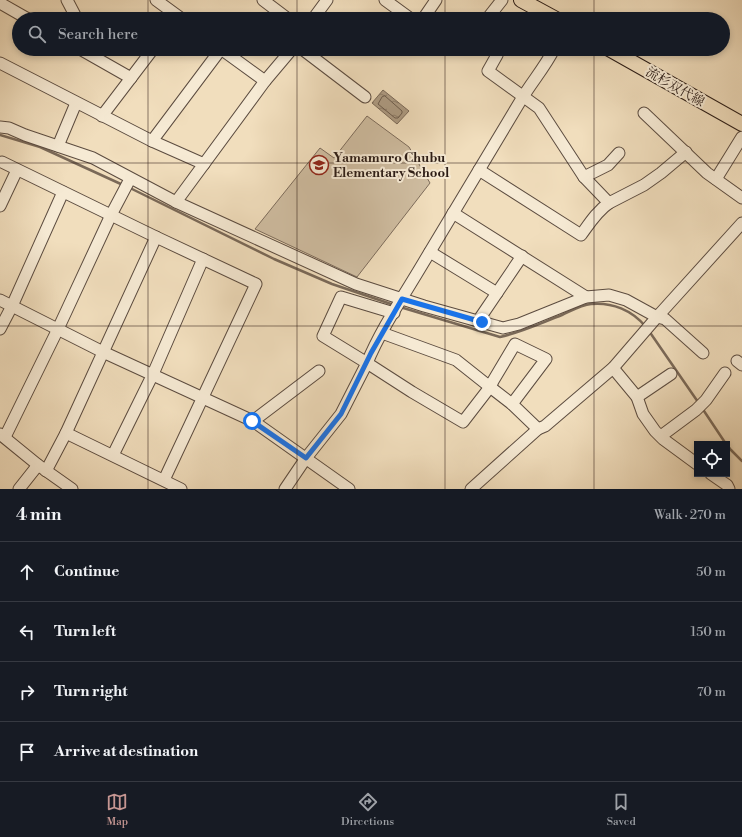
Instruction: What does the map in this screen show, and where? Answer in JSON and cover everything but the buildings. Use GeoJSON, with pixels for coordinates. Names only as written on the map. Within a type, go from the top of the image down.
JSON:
{"type":"FeatureCollection","features":[{"type":"Feature","properties":{"kind":"main road"},"geometry":{"type":"LineString","coordinates":[[521,0],[543,12]]}},
{"type":"Feature","properties":{"kind":"main road","name":"流杉双代線"},"geometry":{"type":"LineString","coordinates":[[621,56],[742,124]]}},
{"type":"Feature","properties":{"kind":"street"},"geometry":{"type":"LineString","coordinates":[[67,0],[73,12]]}},
{"type":"Feature","properties":{"kind":"street"},"geometry":{"type":"LineString","coordinates":[[156,0],[171,12]]}},
{"type":"Feature","properties":{"kind":"street"},"geometry":{"type":"LineString","coordinates":[[263,0],[279,12]]}},
{"type":"Feature","properties":{"kind":"street"},"geometry":{"type":"LineString","coordinates":[[318,12],[327,0]]}},
{"type":"Feature","properties":{"kind":"street"},"geometry":{"type":"LineString","coordinates":[[385,0],[402,12]]}},
{"type":"Feature","properties":{"kind":"street"},"geometry":{"type":"LineString","coordinates":[[428,12],[436,0]]}},
{"type":"Feature","properties":{"kind":"street"},"geometry":{"type":"LineString","coordinates":[[493,12],[502,0]]}},
{"type":"Feature","properties":{"kind":"street"},"geometry":{"type":"LineString","coordinates":[[0,3],[16,12]]}},
{"type":"Feature","properties":{"kind":"street"},"geometry":{"type":"LineString","coordinates":[[98,56],[131,78]]}},
{"type":"Feature","properties":{"kind":"street"},"geometry":{"type":"LineString","coordinates":[[102,116],[148,56]]}},
{"type":"Feature","properties":{"kind":"street"},"geometry":{"type":"LineString","coordinates":[[152,141],[216,56]]}},
{"type":"Feature","properties":{"kind":"street"},"geometry":{"type":"LineString","coordinates":[[231,56],[265,81]]}},
{"type":"Feature","properties":{"kind":"street"},"geometry":{"type":"LineString","coordinates":[[176,202],[265,81],[286,56]]}},
{"type":"Feature","properties":{"kind":"street"},"geometry":{"type":"LineString","coordinates":[[311,56],[366,97]]}},
{"type":"Feature","properties":{"kind":"street"},"geometry":{"type":"LineString","coordinates":[[496,56],[488,71],[539,108],[584,177],[609,203]]}},
{"type":"Feature","properties":{"kind":"street"},"geometry":{"type":"LineString","coordinates":[[285,489],[306,458],[341,414],[382,333],[523,96],[550,56]]}},
{"type":"Feature","properties":{"kind":"street"},"geometry":{"type":"LineString","coordinates":[[0,63],[152,141],[204,164]]}},
{"type":"Feature","properties":{"kind":"street"},"geometry":{"type":"LineString","coordinates":[[58,146],[76,103]]}},
{"type":"Feature","properties":{"kind":"street"},"geometry":{"type":"LineString","coordinates":[[644,113],[707,173],[742,198]]}},
{"type":"Feature","properties":{"kind":"street"},"geometry":{"type":"LineString","coordinates":[[0,126],[93,158],[127,184],[176,202],[356,284],[398,306]]}},
{"type":"Feature","properties":{"kind":"street"},"geometry":{"type":"LineString","coordinates":[[716,179],[742,137]]}},
{"type":"Feature","properties":{"kind":"street"},"geometry":{"type":"LineString","coordinates":[[478,170],[581,235],[604,206],[644,185],[686,152]]}},
{"type":"Feature","properties":{"kind":"street"},"geometry":{"type":"LineString","coordinates":[[584,177],[608,165],[619,153]]}},
{"type":"Feature","properties":{"kind":"street"},"geometry":{"type":"LineString","coordinates":[[2,162],[256,284],[164,480]]}},
{"type":"Feature","properties":{"kind":"street"},"geometry":{"type":"LineString","coordinates":[[0,206],[17,170]]}},
{"type":"Feature","properties":{"kind":"street"},"geometry":{"type":"LineString","coordinates":[[72,489],[42,468],[3,435],[58,329],[127,184]]}},
{"type":"Feature","properties":{"kind":"street"},"geometry":{"type":"LineString","coordinates":[[0,329],[12,306],[63,192]]}},
{"type":"Feature","properties":{"kind":"street"},"geometry":{"type":"LineString","coordinates":[[453,213],[586,297]]}},
{"type":"Feature","properties":{"kind":"street"},"geometry":{"type":"LineString","coordinates":[[471,489],[538,430],[545,426],[613,368],[650,324],[742,223]]}},
{"type":"Feature","properties":{"kind":"street"},"geometry":{"type":"LineString","coordinates":[[19,489],[42,468],[66,433],[156,237]]}},
{"type":"Feature","properties":{"kind":"street"},"geometry":{"type":"LineString","coordinates":[[430,252],[497,293]]}},
{"type":"Feature","properties":{"kind":"street"},"geometry":{"type":"LineString","coordinates":[[478,321],[522,256]]}},
{"type":"Feature","properties":{"kind":"street"},"geometry":{"type":"LineString","coordinates":[[113,455],[152,374],[203,259]]}},
{"type":"Feature","properties":{"kind":"street"},"geometry":{"type":"LineString","coordinates":[[512,404],[546,359],[515,344],[490,387],[463,422],[323,336],[341,297],[478,321],[503,328],[518,324],[586,297],[609,295],[626,300],[650,324]]}},
{"type":"Feature","properties":{"kind":"street"},"geometry":{"type":"LineString","coordinates":[[0,300],[103,352],[252,421],[349,489]]}},
{"type":"Feature","properties":{"kind":"street"},"geometry":{"type":"LineString","coordinates":[[650,324],[666,319],[703,353]]}},
{"type":"Feature","properties":{"kind":"street"},"geometry":{"type":"LineString","coordinates":[[382,333],[456,360],[512,404],[538,430]]}},
{"type":"Feature","properties":{"kind":"street"},"geometry":{"type":"LineString","coordinates":[[613,368],[637,397],[644,414],[655,430],[694,462]]}},
{"type":"Feature","properties":{"kind":"street"},"geometry":{"type":"LineString","coordinates":[[252,421],[319,371]]}},
{"type":"Feature","properties":{"kind":"street"},"geometry":{"type":"LineString","coordinates":[[661,436],[696,410],[704,402],[725,372]]}},
{"type":"Feature","properties":{"kind":"street"},"geometry":{"type":"LineString","coordinates":[[637,397],[671,374]]}},
{"type":"Feature","properties":{"kind":"street"},"geometry":{"type":"LineString","coordinates":[[66,433],[181,489]]}},
{"type":"Feature","properties":{"kind":"street"},"geometry":{"type":"LineString","coordinates":[[715,477],[727,485],[729,489]]}},
{"type":"Feature","properties":{"kind":"shaded area"},"geometry":{"type":"Polygon","coordinates":[[[367,116],[409,147],[430,183],[357,277],[255,229],[320,148],[334,158],[367,116]]]}},
{"type":"Feature","properties":{"kind":"water"},"geometry":{"type":"Polygon","coordinates":[[[383,90],[409,111],[397,124],[372,103],[383,90]]]}},
{"type":"Feature","properties":{"kind":"waterway"},"geometry":{"type":"LineString","coordinates":[[0,135],[40,147],[123,185]]}},
{"type":"Feature","properties":{"kind":"waterway"},"geometry":{"type":"LineString","coordinates":[[130,188],[274,259],[332,284],[394,305]]}},
{"type":"Feature","properties":{"kind":"waterway"},"geometry":{"type":"LineString","coordinates":[[400,307],[500,337],[524,330],[591,304],[606,304],[621,308],[634,316],[646,327]]}},
{"type":"Feature","properties":{"kind":"waterway"},"geometry":{"type":"LineString","coordinates":[[649,331],[698,402]]}},
{"type":"Feature","properties":{"kind":"waterway"},"geometry":{"type":"LineString","coordinates":[[702,408],[724,441]]}},
{"type":"Feature","properties":{"kind":"waterway"},"geometry":{"type":"LineString","coordinates":[[730,449],[742,461]]}},
{"type":"Feature","properties":{"kind":"place","name":"Yamamuro Chubu Elementary School"},"geometry":{"type":"Point","coordinates":[319,165]}},
{"type":"Feature","properties":{"kind":"route"},"geometry":{"type":"LineString","coordinates":[[252,421],[306,458],[341,414],[371,353],[402,299],[482,322]]}}]}
